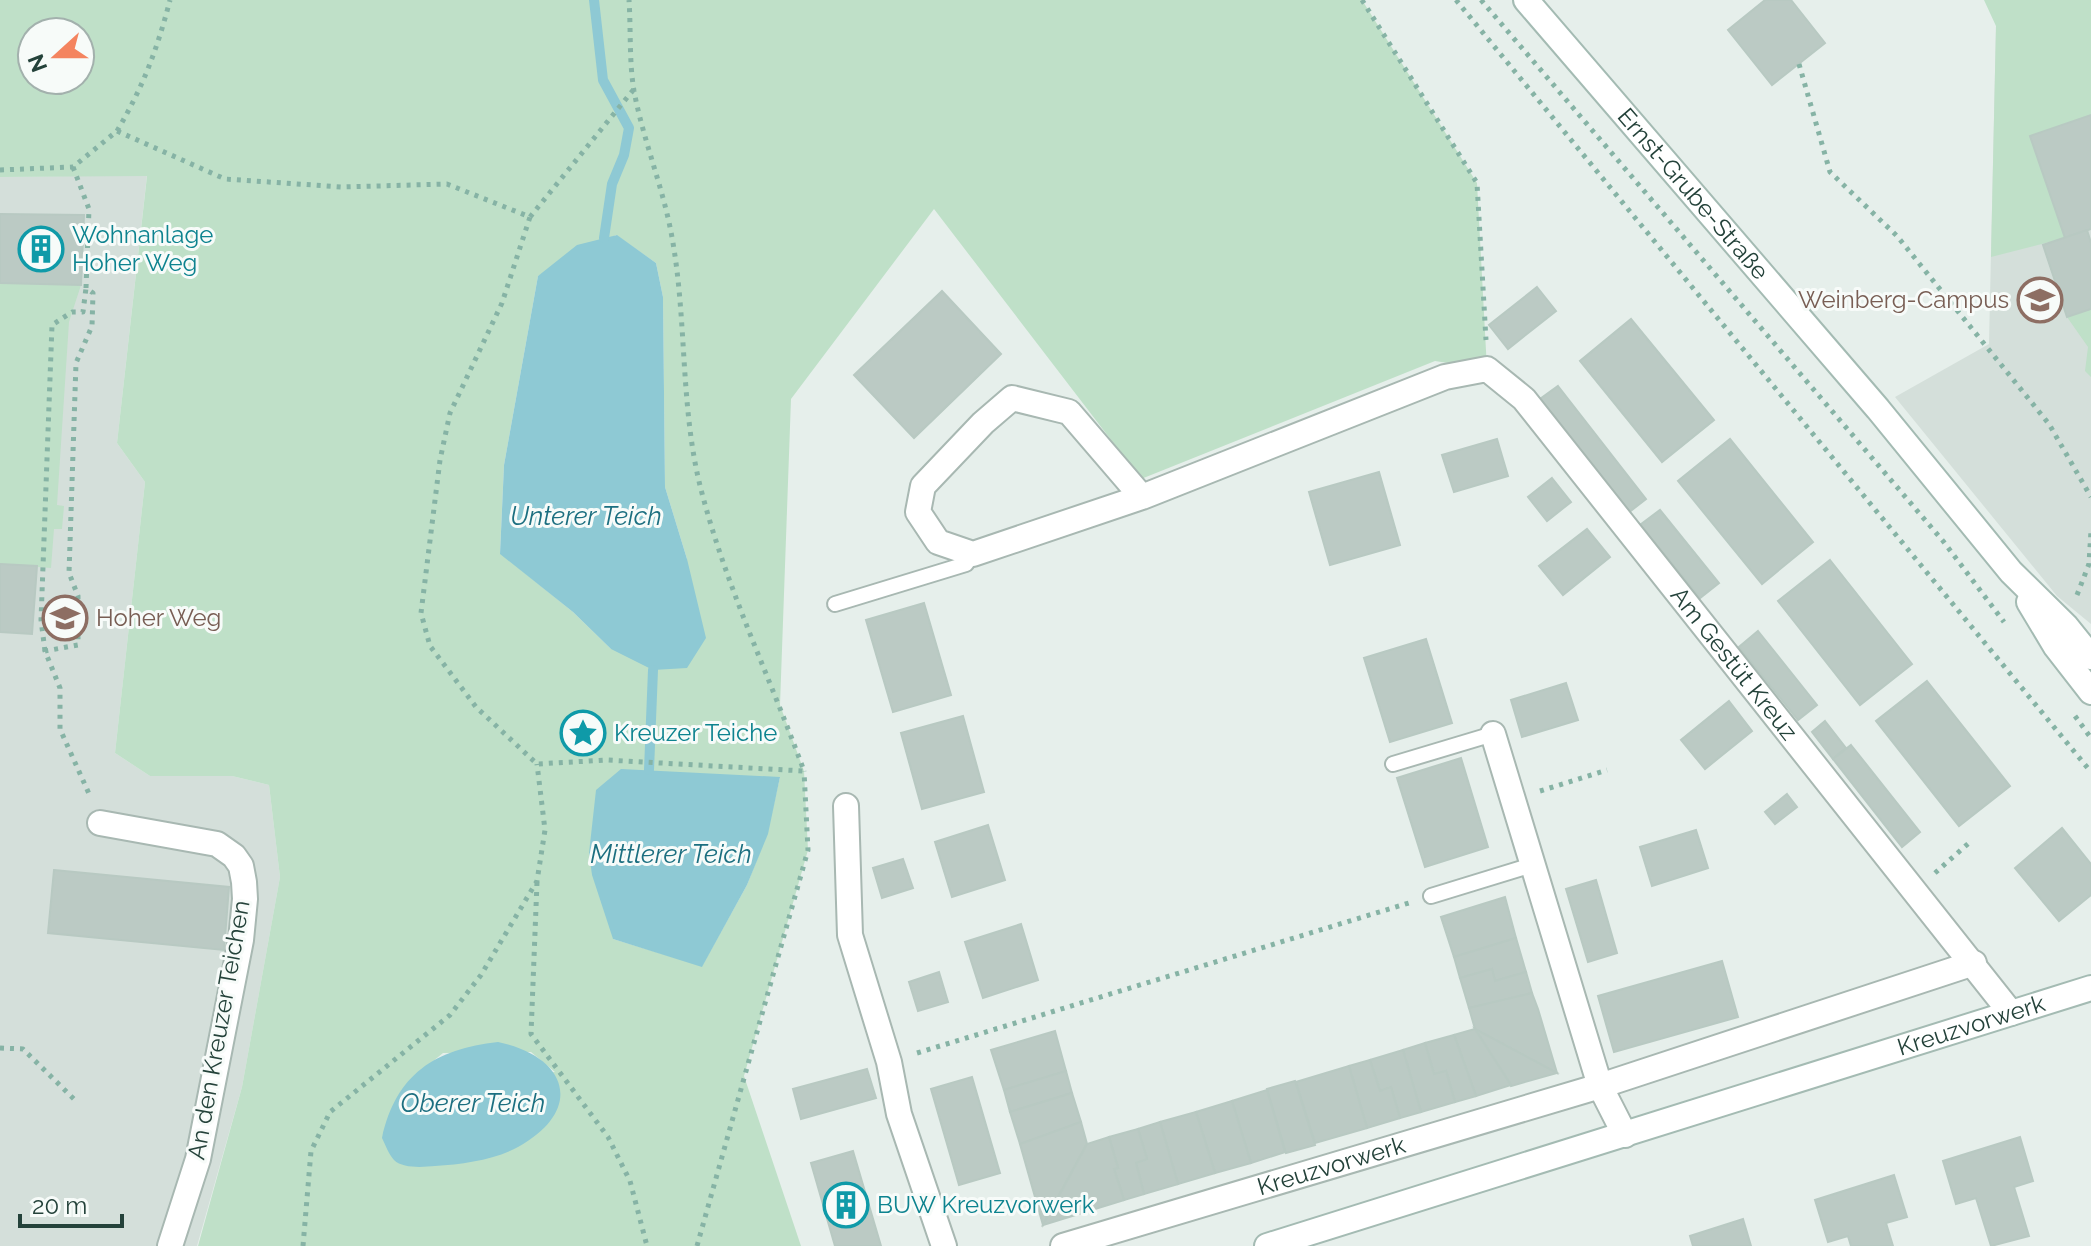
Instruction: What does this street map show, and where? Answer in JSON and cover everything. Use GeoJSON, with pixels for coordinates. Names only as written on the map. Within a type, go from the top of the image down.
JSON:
{"type":"FeatureCollection","features":[{"type":"Feature","properties":{"kind":"street","name":"Ernst-Grube-Straße"},"geometry":{"type":"LineString","coordinates":[[1526,0],[1878,409],[2011,572],[2066,626],[2091,657]]}},
{"type":"Feature","properties":{"kind":"street"},"geometry":{"type":"LineString","coordinates":[[1142,497],[1069,412],[1012,398],[983,423],[923,486],[918,512],[938,542],[973,554],[1142,497],[1445,377],[1487,369]]}},
{"type":"Feature","properties":{"kind":"street","name":"Am Gestüt Kreuz"},"geometry":{"type":"LineString","coordinates":[[1487,369],[1524,399],[2011,1013]]}},
{"type":"Feature","properties":{"kind":"street","name":"Ernst-Grube-Straße"},"geometry":{"type":"LineString","coordinates":[[2011,572],[2056,647],[2091,692]]}},
{"type":"Feature","properties":{"kind":"street"},"geometry":{"type":"LineString","coordinates":[[1493,734],[1600,1086],[1625,1135]]}},
{"type":"Feature","properties":{"kind":"street"},"geometry":{"type":"LineString","coordinates":[[846,806],[850,935],[889,1062],[899,1114],[944,1246]]}},
{"type":"Feature","properties":{"kind":"street","name":"An den Kreuzer Teichen"},"geometry":{"type":"LineString","coordinates":[[100,823],[217,844],[234,856],[241,866],[244,882],[241,940],[198,1159],[170,1246]]}},
{"type":"Feature","properties":{"kind":"street"},"geometry":{"type":"LineString","coordinates":[[1600,1086],[1974,963]]}},
{"type":"Feature","properties":{"kind":"street","name":"Kreuzvorwerk"},"geometry":{"type":"LineString","coordinates":[[1267,1246],[2091,988]]}},
{"type":"Feature","properties":{"kind":"street","name":"Kreuzvorwerk"},"geometry":{"type":"LineString","coordinates":[[1063,1246],[1600,1086]]}},
{"type":"Feature","properties":{"kind":"lane"},"geometry":{"type":"LineString","coordinates":[[835,604],[966,564],[973,554]]}},
{"type":"Feature","properties":{"kind":"lane"},"geometry":{"type":"LineString","coordinates":[[1393,764],[1493,734]]}},
{"type":"Feature","properties":{"kind":"lane"},"geometry":{"type":"LineString","coordinates":[[1431,896],[1532,865]]}},
{"type":"Feature","properties":{"kind":"path"},"geometry":{"type":"LineString","coordinates":[[0,170],[73,167],[117,131],[142,89],[170,0]]}},
{"type":"Feature","properties":{"kind":"path"},"geometry":{"type":"LineString","coordinates":[[629,0],[634,89],[671,232],[684,328],[689,428],[703,497],[758,655],[804,771],[808,850],[697,1246]]}},
{"type":"Feature","properties":{"kind":"path"},"geometry":{"type":"LineString","coordinates":[[1362,0],[1477,183],[1487,369]]}},
{"type":"Feature","properties":{"kind":"path"},"geometry":{"type":"LineString","coordinates":[[1456,0],[2091,772]]}},
{"type":"Feature","properties":{"kind":"path"},"geometry":{"type":"LineString","coordinates":[[1481,0],[1943,541]]}},
{"type":"Feature","properties":{"kind":"path"},"geometry":{"type":"LineString","coordinates":[[1799,64],[1830,172],[1897,236],[2049,424],[2091,497]]}},
{"type":"Feature","properties":{"kind":"path"},"geometry":{"type":"LineString","coordinates":[[634,89],[530,217],[502,303],[450,413],[440,460],[421,613],[430,646],[476,707],[537,764],[545,830],[537,881],[531,1034],[608,1137],[630,1181],[647,1246]]}},
{"type":"Feature","properties":{"kind":"path"},"geometry":{"type":"LineString","coordinates":[[117,131],[225,179],[342,187],[447,184],[530,217]]}},
{"type":"Feature","properties":{"kind":"path"},"geometry":{"type":"LineString","coordinates":[[73,167],[89,209],[86,288],[83,312],[72,312],[52,325],[41,620],[45,651],[60,688],[60,729],[81,770],[100,823]]}},
{"type":"Feature","properties":{"kind":"path"},"geometry":{"type":"LineString","coordinates":[[45,651],[78,645],[78,596],[69,573],[76,363],[92,326],[93,293],[86,288]]}},
{"type":"Feature","properties":{"kind":"path"},"geometry":{"type":"LineString","coordinates":[[2066,626],[2089,564],[2091,530]]}},
{"type":"Feature","properties":{"kind":"path"},"geometry":{"type":"LineString","coordinates":[[537,764],[607,760],[804,771]]}},
{"type":"Feature","properties":{"kind":"path"},"geometry":{"type":"LineString","coordinates":[[1544,790],[1607,770]]}},
{"type":"Feature","properties":{"kind":"path"},"geometry":{"type":"LineString","coordinates":[[1915,890],[1970,842]]}},
{"type":"Feature","properties":{"kind":"path"},"geometry":{"type":"LineString","coordinates":[[303,1246],[311,1151],[330,1112],[450,1015],[481,975],[537,881]]}},
{"type":"Feature","properties":{"kind":"path"},"geometry":{"type":"LineString","coordinates":[[889,1062],[1431,896]]}},
{"type":"Feature","properties":{"kind":"path"},"geometry":{"type":"LineString","coordinates":[[0,1048],[23,1049],[77,1102]]}},
{"type":"Feature","properties":{"kind":"shaded area","name":"Weinberg-Campus"},"geometry":{"type":"Polygon","coordinates":[[[2091,0],[2091,624],[2057,596],[1895,397],[1989,344],[1996,26],[2091,0]]]}},
{"type":"Feature","properties":{"kind":"shaded area","name":"Hoher Weg"},"geometry":{"type":"Polygon","coordinates":[[[147,175],[117,443],[145,482],[115,753],[150,776],[232,776],[269,785],[280,877],[242,1087],[197,1246],[0,1246],[0,177],[147,175]]]}},
{"type":"Feature","properties":{"kind":"green space"},"geometry":{"type":"Polygon","coordinates":[[[0,0],[1362,0],[1477,183],[1487,369],[1435,361],[1141,479],[934,209],[791,399],[780,705],[804,771],[808,850],[744,1076],[801,1246],[198,1246],[242,1087],[280,877],[269,785],[232,776],[150,776],[115,753],[145,482],[117,443],[147,176],[0,177],[0,0]],[[616,235],[538,276],[504,465],[500,553],[573,612],[611,649],[687,559],[665,487],[663,297],[656,263],[616,235]],[[780,777],[613,939],[702,966],[747,885],[767,834],[780,777]],[[531,1052],[443,1053],[409,1081],[555,1072],[531,1052]]]}},
{"type":"Feature","properties":{"kind":"green space"},"geometry":{"type":"Polygon","coordinates":[[[1984,0],[2091,0],[2091,115],[2030,136],[2065,238],[1991,257],[1996,26],[1984,0]]]}},
{"type":"Feature","properties":{"kind":"green space"},"geometry":{"type":"Polygon","coordinates":[[[0,283],[81,285],[69,322],[57,505],[64,506],[62,529],[54,529],[51,568],[0,564],[0,283]]]}},
{"type":"Feature","properties":{"kind":"green space"},"geometry":{"type":"Polygon","coordinates":[[[2091,309],[2091,377],[2085,371],[2088,347],[2067,317],[2091,309]]]}},
{"type":"Feature","properties":{"kind":"water","name":"Unterer Teich"},"geometry":{"type":"Polygon","coordinates":[[[617,235],[656,263],[663,297],[665,487],[706,638],[687,668],[653,670],[611,649],[573,612],[500,554],[504,465],[538,276],[577,245],[617,235]]]}},
{"type":"Feature","properties":{"kind":"water","name":"Mittlerer Teich"},"geometry":{"type":"Polygon","coordinates":[[[621,769],[780,777],[768,834],[747,885],[702,967],[613,939],[592,875],[589,853],[596,790],[621,769]]]}},
{"type":"Feature","properties":{"kind":"water","name":"Oberer Teich"},"geometry":{"type":"Polygon","coordinates":[[[498,1042],[540,1059],[553,1071],[559,1086],[560,1101],[553,1117],[518,1147],[489,1158],[420,1167],[403,1165],[394,1160],[382,1138],[388,1116],[408,1081],[437,1059],[455,1051],[498,1042]]]}},
{"type":"Feature","properties":{"kind":"building"},"geometry":{"type":"Polygon","coordinates":[[[1765,0],[1791,0],[1825,43],[1772,85],[1728,30],[1765,0]]]}},
{"type":"Feature","properties":{"kind":"building"},"geometry":{"type":"Polygon","coordinates":[[[2091,115],[2091,229],[2065,238],[2030,136],[2091,115]]]}},
{"type":"Feature","properties":{"kind":"building","name":"Wohnanlage Hoher Weg"},"geometry":{"type":"Polygon","coordinates":[[[0,214],[84,215],[81,285],[0,283],[0,214]]]}},
{"type":"Feature","properties":{"kind":"building"},"geometry":{"type":"Polygon","coordinates":[[[2087,230],[2091,243],[2091,309],[2067,317],[2043,245],[2087,230]]]}},
{"type":"Feature","properties":{"kind":"building"},"geometry":{"type":"Polygon","coordinates":[[[1537,287],[1556,311],[1508,349],[1489,325],[1537,287]]]}},
{"type":"Feature","properties":{"kind":"building"},"geometry":{"type":"Polygon","coordinates":[[[942,291],[1001,354],[914,438],[854,375],[942,291]]]}},
{"type":"Feature","properties":{"kind":"building"},"geometry":{"type":"Polygon","coordinates":[[[1631,319],[1714,420],[1662,462],[1580,361],[1631,319]]]}},
{"type":"Feature","properties":{"kind":"building"},"geometry":{"type":"Polygon","coordinates":[[[1558,386],[1646,499],[1628,513],[1540,399],[1558,386]]]}},
{"type":"Feature","properties":{"kind":"building"},"geometry":{"type":"Polygon","coordinates":[[[1497,439],[1508,476],[1454,492],[1442,455],[1497,439]]]}},
{"type":"Feature","properties":{"kind":"building"},"geometry":{"type":"Polygon","coordinates":[[[1730,439],[1813,542],[1762,584],[1678,481],[1730,439]]]}},
{"type":"Feature","properties":{"kind":"building"},"geometry":{"type":"Polygon","coordinates":[[[1379,472],[1400,545],[1330,565],[1309,492],[1379,472]]]}},
{"type":"Feature","properties":{"kind":"building"},"geometry":{"type":"Polygon","coordinates":[[[1552,478],[1571,502],[1547,521],[1528,497],[1552,478]]]}},
{"type":"Feature","properties":{"kind":"building"},"geometry":{"type":"Polygon","coordinates":[[[1660,510],[1719,583],[1700,598],[1640,525],[1660,510]]]}},
{"type":"Feature","properties":{"kind":"building"},"geometry":{"type":"Polygon","coordinates":[[[1587,529],[1610,557],[1563,595],[1539,566],[1587,529]]]}},
{"type":"Feature","properties":{"kind":"building"},"geometry":{"type":"Polygon","coordinates":[[[1830,560],[1912,664],[1860,705],[1778,601],[1830,560]]]}},
{"type":"Feature","properties":{"kind":"building"},"geometry":{"type":"Polygon","coordinates":[[[0,564],[37,566],[32,634],[0,632],[0,564]]]}},
{"type":"Feature","properties":{"kind":"building"},"geometry":{"type":"Polygon","coordinates":[[[924,603],[951,695],[893,712],[866,620],[924,603]]]}},
{"type":"Feature","properties":{"kind":"building"},"geometry":{"type":"Polygon","coordinates":[[[1758,631],[1817,705],[1798,720],[1739,647],[1758,631]]]}},
{"type":"Feature","properties":{"kind":"building"},"geometry":{"type":"Polygon","coordinates":[[[1426,639],[1452,723],[1390,742],[1364,658],[1426,639]]]}},
{"type":"Feature","properties":{"kind":"building"},"geometry":{"type":"Polygon","coordinates":[[[1927,681],[2010,786],[1959,826],[1876,721],[1927,681]]]}},
{"type":"Feature","properties":{"kind":"building"},"geometry":{"type":"Polygon","coordinates":[[[1566,683],[1578,720],[1522,737],[1511,700],[1566,683]]]}},
{"type":"Feature","properties":{"kind":"building"},"geometry":{"type":"Polygon","coordinates":[[[1729,701],[1752,731],[1705,769],[1681,740],[1729,701]]]}},
{"type":"Feature","properties":{"kind":"building"},"geometry":{"type":"Polygon","coordinates":[[[963,716],[984,792],[922,809],[901,733],[963,716]]]}},
{"type":"Feature","properties":{"kind":"building"},"geometry":{"type":"Polygon","coordinates":[[[1825,721],[1846,748],[1833,759],[1812,732],[1825,721]]]}},
{"type":"Feature","properties":{"kind":"building"},"geometry":{"type":"Polygon","coordinates":[[[1851,745],[1920,832],[1902,847],[1833,759],[1851,745]]]}},
{"type":"Feature","properties":{"kind":"building"},"geometry":{"type":"Polygon","coordinates":[[[1461,758],[1488,847],[1425,867],[1397,778],[1461,758]]]}},
{"type":"Feature","properties":{"kind":"building"},"geometry":{"type":"Polygon","coordinates":[[[1787,794],[1797,807],[1775,824],[1765,812],[1787,794]]]}},
{"type":"Feature","properties":{"kind":"building"},"geometry":{"type":"Polygon","coordinates":[[[988,825],[1005,880],[952,897],[935,842],[988,825]]]}},
{"type":"Feature","properties":{"kind":"building"},"geometry":{"type":"Polygon","coordinates":[[[2062,828],[2091,864],[2091,895],[2059,921],[2015,868],[2062,828]]]}},
{"type":"Feature","properties":{"kind":"building"},"geometry":{"type":"Polygon","coordinates":[[[1696,830],[1708,868],[1652,886],[1640,847],[1696,830]]]}},
{"type":"Feature","properties":{"kind":"building"},"geometry":{"type":"Polygon","coordinates":[[[903,859],[913,888],[882,898],[873,868],[903,859]]]}},
{"type":"Feature","properties":{"kind":"building"},"geometry":{"type":"Polygon","coordinates":[[[54,870],[229,887],[224,950],[48,933],[54,870]]]}},
{"type":"Feature","properties":{"kind":"building"},"geometry":{"type":"Polygon","coordinates":[[[1596,880],[1617,953],[1588,962],[1566,889],[1596,880]]]}},
{"type":"Feature","properties":{"kind":"building"},"geometry":{"type":"Polygon","coordinates":[[[1505,897],[1516,938],[1454,957],[1441,917],[1505,897]]]}},
{"type":"Feature","properties":{"kind":"building"},"geometry":{"type":"Polygon","coordinates":[[[1021,924],[1038,980],[983,998],[965,942],[1021,924]]]}},
{"type":"Feature","properties":{"kind":"building"},"geometry":{"type":"Polygon","coordinates":[[[1516,938],[1526,972],[1495,981],[1492,969],[1460,978],[1454,957],[1516,938]]]}},
{"type":"Feature","properties":{"kind":"building"},"geometry":{"type":"Polygon","coordinates":[[[1722,961],[1738,1017],[1614,1052],[1598,996],[1722,961]]]}},
{"type":"Feature","properties":{"kind":"building"},"geometry":{"type":"Polygon","coordinates":[[[1492,969],[1495,981],[1526,972],[1532,993],[1469,1008],[1460,978],[1492,969]]]}},
{"type":"Feature","properties":{"kind":"building"},"geometry":{"type":"Polygon","coordinates":[[[939,972],[948,1002],[918,1011],[909,982],[939,972]]]}},
{"type":"Feature","properties":{"kind":"building"},"geometry":{"type":"Polygon","coordinates":[[[1532,993],[1557,1073],[1475,1029],[1469,1008],[1532,993]]]}},
{"type":"Feature","properties":{"kind":"building"},"geometry":{"type":"Polygon","coordinates":[[[1475,1029],[1557,1073],[1511,1086],[1475,1029]]]}},
{"type":"Feature","properties":{"kind":"building"},"geometry":{"type":"Polygon","coordinates":[[[1475,1029],[1511,1085],[1476,1096],[1454,1035],[1475,1029]]]}},
{"type":"Feature","properties":{"kind":"building"},"geometry":{"type":"Polygon","coordinates":[[[1055,1031],[1066,1071],[1004,1090],[991,1050],[1055,1031]]]}},
{"type":"Feature","properties":{"kind":"building"},"geometry":{"type":"Polygon","coordinates":[[[1454,1035],[1476,1096],[1455,1102],[1446,1071],[1434,1074],[1425,1043],[1454,1035]]]}},
{"type":"Feature","properties":{"kind":"building"},"geometry":{"type":"Polygon","coordinates":[[[1425,1043],[1434,1074],[1446,1071],[1455,1102],[1421,1112],[1403,1050],[1425,1043]]]}},
{"type":"Feature","properties":{"kind":"building"},"geometry":{"type":"Polygon","coordinates":[[[1403,1050],[1421,1112],[1400,1118],[1391,1087],[1380,1091],[1370,1060],[1403,1050]]]}},
{"type":"Feature","properties":{"kind":"building"},"geometry":{"type":"Polygon","coordinates":[[[1370,1060],[1380,1091],[1391,1087],[1400,1118],[1367,1128],[1349,1066],[1370,1060]]]}},
{"type":"Feature","properties":{"kind":"building"},"geometry":{"type":"Polygon","coordinates":[[[1349,1066],[1367,1128],[1315,1143],[1296,1082],[1349,1066]]]}},
{"type":"Feature","properties":{"kind":"building"},"geometry":{"type":"Polygon","coordinates":[[[867,1069],[876,1098],[801,1119],[793,1089],[867,1069]]]}},
{"type":"Feature","properties":{"kind":"building"},"geometry":{"type":"Polygon","coordinates":[[[1066,1071],[1072,1093],[1010,1112],[1004,1090],[1066,1071]]]}},
{"type":"Feature","properties":{"kind":"building"},"geometry":{"type":"Polygon","coordinates":[[[972,1077],[1000,1173],[959,1185],[931,1089],[972,1077]]]}},
{"type":"Feature","properties":{"kind":"building"},"geometry":{"type":"Polygon","coordinates":[[[1295,1081],[1315,1145],[1286,1153],[1267,1089],[1295,1081]]]}},
{"type":"Feature","properties":{"kind":"building"},"geometry":{"type":"Polygon","coordinates":[[[1267,1090],[1285,1152],[1251,1163],[1232,1101],[1267,1090]]]}},
{"type":"Feature","properties":{"kind":"building"},"geometry":{"type":"Polygon","coordinates":[[[1072,1093],[1081,1122],[1020,1144],[1010,1112],[1072,1093]]]}},
{"type":"Feature","properties":{"kind":"building"},"geometry":{"type":"Polygon","coordinates":[[[1232,1101],[1251,1163],[1215,1173],[1196,1112],[1232,1101]]]}},
{"type":"Feature","properties":{"kind":"building"},"geometry":{"type":"Polygon","coordinates":[[[1196,1112],[1215,1173],[1178,1184],[1160,1122],[1196,1112]]]}},
{"type":"Feature","properties":{"kind":"building"},"geometry":{"type":"Polygon","coordinates":[[[1081,1122],[1087,1144],[1043,1225],[1020,1144],[1081,1122]]]}},
{"type":"Feature","properties":{"kind":"building"},"geometry":{"type":"Polygon","coordinates":[[[1160,1122],[1178,1184],[1144,1194],[1136,1163],[1147,1159],[1138,1129],[1160,1122]]]}},
{"type":"Feature","properties":{"kind":"building"},"geometry":{"type":"Polygon","coordinates":[[[1138,1129],[1147,1159],[1136,1163],[1144,1194],[1124,1200],[1114,1169],[1118,1168],[1109,1137],[1138,1129]]]}},
{"type":"Feature","properties":{"kind":"building"},"geometry":{"type":"Polygon","coordinates":[[[1109,1137],[1118,1168],[1114,1169],[1124,1200],[1043,1225],[1087,1144],[1109,1137]]]}},
{"type":"Feature","properties":{"kind":"building"},"geometry":{"type":"Polygon","coordinates":[[[2020,1137],[2033,1181],[2014,1187],[2029,1236],[1991,1246],[1976,1198],[1956,1204],[1943,1161],[2020,1137]]]}},
{"type":"Feature","properties":{"kind":"building","name":"BUW Kreuzvorwerk"},"geometry":{"type":"Polygon","coordinates":[[[853,1151],[881,1246],[835,1246],[811,1163],[853,1151]]]}},
{"type":"Feature","properties":{"kind":"building"},"geometry":{"type":"Polygon","coordinates":[[[1894,1175],[1907,1217],[1886,1223],[1893,1246],[1851,1246],[1848,1236],[1828,1242],[1815,1200],[1894,1175]]]}},
{"type":"Feature","properties":{"kind":"building"},"geometry":{"type":"Polygon","coordinates":[[[1743,1219],[1751,1246],[1693,1246],[1690,1236],[1743,1219]]]}},
{"type":"Feature","properties":{"kind":"waterway"},"geometry":{"type":"LineString","coordinates":[[594,0],[603,80],[629,128],[624,155],[612,184],[604,238]]}},
{"type":"Feature","properties":{"kind":"waterway"},"geometry":{"type":"LineString","coordinates":[[649,770],[653,670]]}},
{"type":"Feature","properties":{"kind":"place","name":"Wohnanlage Hoher Weg"},"geometry":{"type":"Point","coordinates":[41,249]}},
{"type":"Feature","properties":{"kind":"place","name":"Weinberg-Campus"},"geometry":{"type":"Point","coordinates":[2040,300]}},
{"type":"Feature","properties":{"kind":"place","name":"Hoher Weg"},"geometry":{"type":"Point","coordinates":[65,618]}},
{"type":"Feature","properties":{"kind":"place","name":"Kreuzer Teiche"},"geometry":{"type":"Point","coordinates":[583,733]}},
{"type":"Feature","properties":{"kind":"place","name":"BUW Kreuzvorwerk"},"geometry":{"type":"Point","coordinates":[846,1205]}}]}
